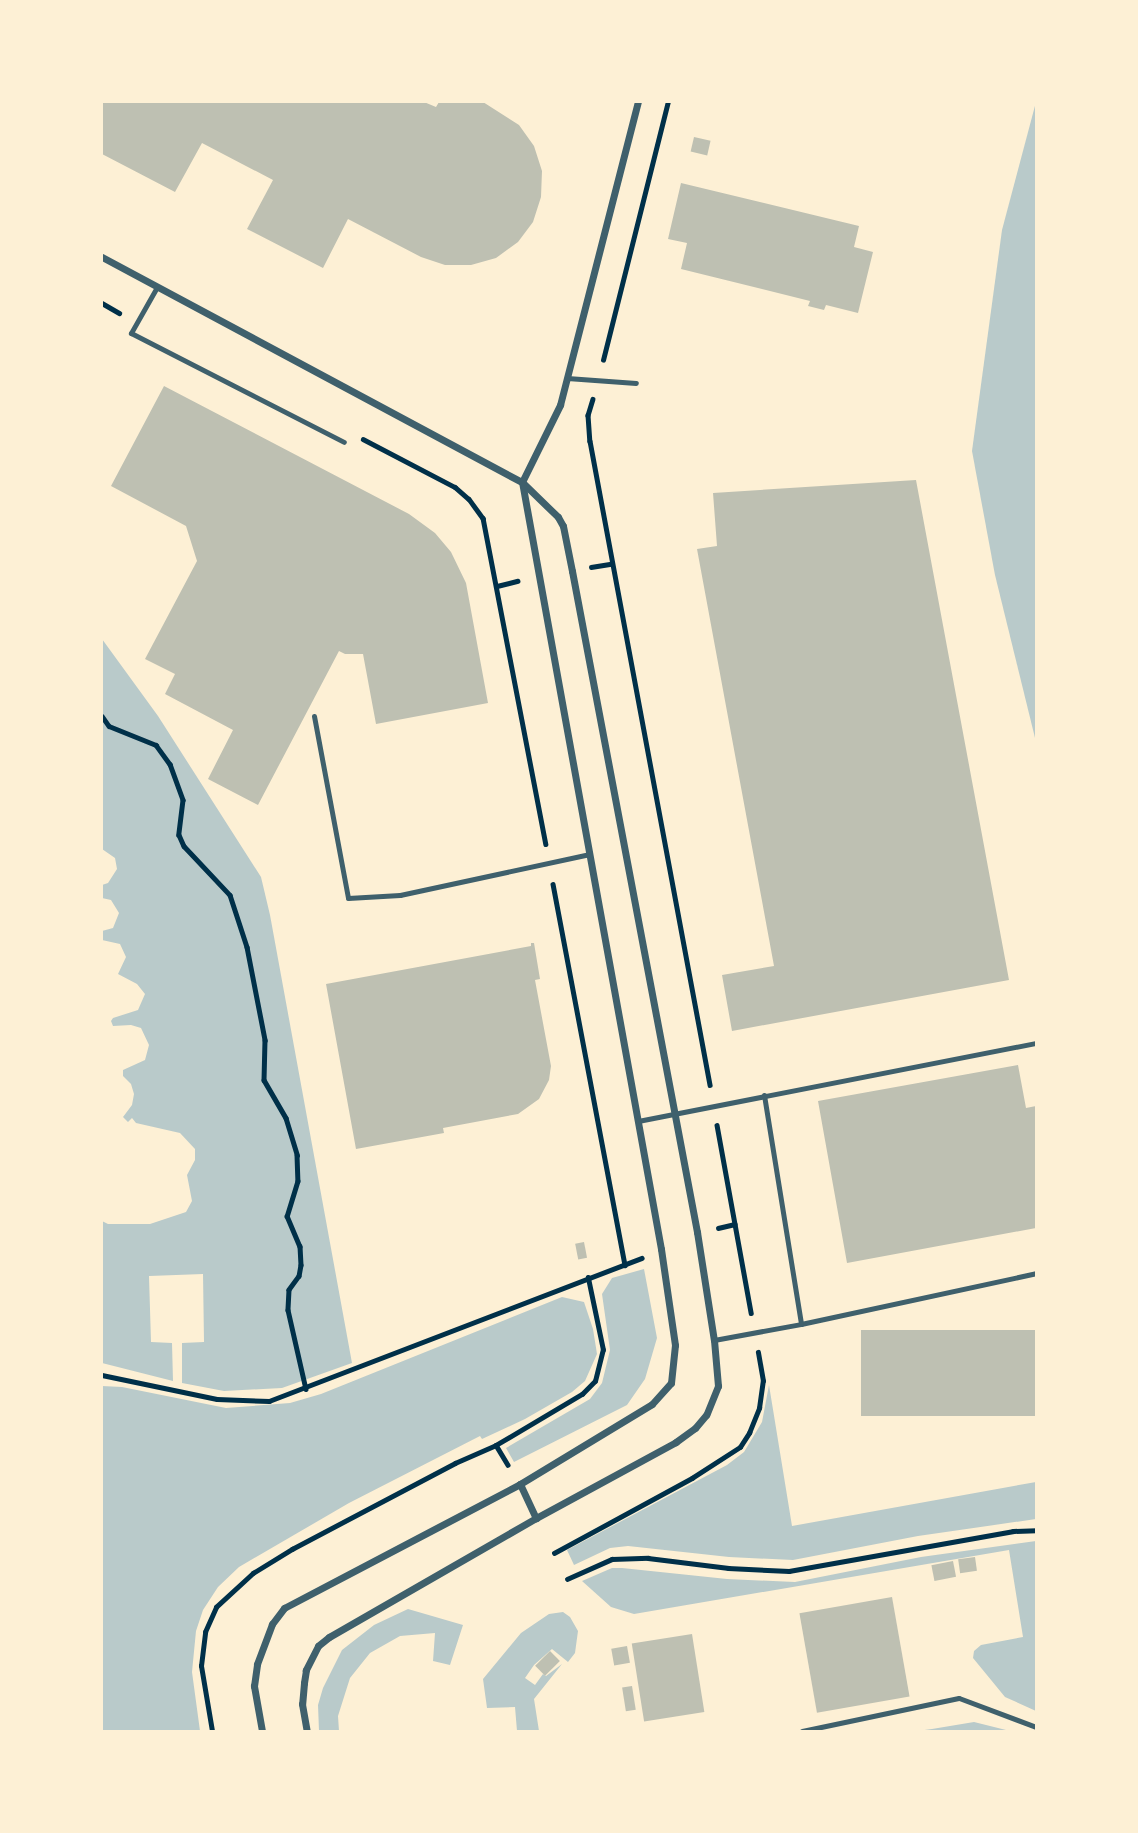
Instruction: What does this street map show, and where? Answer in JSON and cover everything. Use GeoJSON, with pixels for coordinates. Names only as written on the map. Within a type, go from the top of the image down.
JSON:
{"type":"FeatureCollection","features":[{"type":"Feature","properties":{"kind":"street"},"geometry":{"type":"LineString","coordinates":[[262,1731],[254,1686],[257,1664],[272,1624],[284,1608],[520,1484],[652,1404],[671,1382],[675,1345],[638,1121],[522,482],[560,405],[638,102]]}},
{"type":"Feature","properties":{"kind":"street"},"geometry":{"type":"LineString","coordinates":[[102,257],[522,482],[552,510],[563,526],[714,1340],[718,1386],[706,1415],[695,1428],[676,1442],[536,1518],[329,1637],[318,1646],[306,1670],[304,1683],[302,1704],[307,1731]]}},
{"type":"Feature","properties":{"kind":"street"},"geometry":{"type":"LineString","coordinates":[[520,1484],[536,1518]]}},
{"type":"Feature","properties":{"kind":"lane"},"geometry":{"type":"LineString","coordinates":[[158,287],[131,333],[344,442]]}},
{"type":"Feature","properties":{"kind":"lane"},"geometry":{"type":"LineString","coordinates":[[567,378],[636,383]]}},
{"type":"Feature","properties":{"kind":"lane"},"geometry":{"type":"LineString","coordinates":[[314,716],[348,898],[400,895],[550,865],[589,854]]}},
{"type":"Feature","properties":{"kind":"lane"},"geometry":{"type":"LineString","coordinates":[[638,1121],[1037,1042]]}},
{"type":"Feature","properties":{"kind":"lane"},"geometry":{"type":"LineString","coordinates":[[764,1095],[801,1324]]}},
{"type":"Feature","properties":{"kind":"lane"},"geometry":{"type":"LineString","coordinates":[[714,1340],[1037,1273]]}},
{"type":"Feature","properties":{"kind":"lane"},"geometry":{"type":"LineString","coordinates":[[802,1731],[959,1698],[1037,1727]]}},
{"type":"Feature","properties":{"kind":"path"},"geometry":{"type":"LineString","coordinates":[[554,1553],[692,1478],[740,1447],[756,1419],[762,1394],[763,1381],[590,440],[588,415],[668,102]]}},
{"type":"Feature","properties":{"kind":"path"},"geometry":{"type":"LineString","coordinates":[[102,303],[137,322]]}},
{"type":"Feature","properties":{"kind":"path"},"geometry":{"type":"LineString","coordinates":[[102,1375],[243,1402],[269,1401],[625,1265],[483,518],[469,499],[455,487],[353,434]]}},
{"type":"Feature","properties":{"kind":"path"},"geometry":{"type":"LineString","coordinates":[[102,716],[109,726],[156,745],[170,764],[183,800],[179,835],[184,846],[230,895],[247,947],[265,1040],[264,1080],[286,1118],[297,1155],[298,1181],[287,1216],[300,1246],[301,1265],[299,1276],[289,1290],[288,1310],[306,1389]]}},
{"type":"Feature","properties":{"kind":"path"},"geometry":{"type":"LineString","coordinates":[[212,1731],[201,1666],[205,1632],[216,1607],[253,1573],[292,1549],[455,1463],[496,1445],[582,1394],[595,1381],[603,1350],[588,1278]]}},
{"type":"Feature","properties":{"kind":"path"},"geometry":{"type":"LineString","coordinates":[[567,1579],[612,1559],[648,1558],[728,1569],[789,1571],[1013,1531],[1037,1530]]}},
{"type":"Feature","properties":{"kind":"shaded area"},"geometry":{"type":"Polygon","coordinates":[[[1036,102],[1036,742],[995,575],[972,451],[1002,230],[1036,102]]]}},
{"type":"Feature","properties":{"kind":"shaded area"},"geometry":{"type":"Polygon","coordinates":[[[102,639],[158,716],[261,877],[352,1363],[282,1388],[224,1391],[182,1383],[182,1343],[204,1342],[203,1274],[149,1276],[151,1342],[172,1343],[173,1381],[102,1363],[102,1221],[108,1224],[150,1224],[186,1212],[192,1201],[187,1175],[195,1160],[195,1149],[180,1133],[136,1123],[132,1118],[128,1122],[123,1117],[132,1105],[134,1094],[131,1084],[123,1076],[123,1070],[145,1060],[149,1045],[141,1028],[131,1025],[113,1026],[111,1021],[138,1010],[145,994],[137,984],[118,974],[126,957],[120,944],[102,940],[102,931],[113,928],[119,913],[111,900],[102,898],[102,885],[108,883],[117,869],[115,858],[102,849],[102,639]]]}},
{"type":"Feature","properties":{"kind":"shaded area"},"geometry":{"type":"Polygon","coordinates":[[[644,1269],[657,1338],[645,1379],[627,1405],[514,1462],[506,1448],[590,1399],[602,1383],[610,1350],[602,1294],[612,1278],[644,1269]]]}},
{"type":"Feature","properties":{"kind":"shaded area"},"geometry":{"type":"Polygon","coordinates":[[[562,1297],[584,1302],[593,1329],[597,1354],[585,1381],[572,1392],[525,1419],[482,1439],[480,1436],[349,1503],[239,1567],[218,1587],[203,1610],[196,1631],[192,1672],[200,1731],[102,1731],[102,1386],[122,1387],[226,1408],[290,1403],[321,1394],[562,1297]]]}},
{"type":"Feature","properties":{"kind":"shaded area"},"geometry":{"type":"Polygon","coordinates":[[[769,1385],[792,1526],[1036,1482],[1036,1519],[918,1536],[793,1560],[729,1557],[628,1546],[610,1548],[574,1565],[567,1550],[727,1465],[744,1452],[762,1422],[769,1385]]]}},
{"type":"Feature","properties":{"kind":"shaded area"},"geometry":{"type":"Polygon","coordinates":[[[1036,1541],[1036,1711],[1005,1697],[973,1658],[974,1651],[981,1645],[1023,1637],[1009,1550],[634,1614],[611,1607],[582,1581],[612,1568],[622,1568],[727,1579],[795,1582],[921,1557],[1036,1541]]]}},
{"type":"Feature","properties":{"kind":"shaded area"},"geometry":{"type":"Polygon","coordinates":[[[408,1609],[463,1625],[450,1665],[433,1661],[435,1633],[400,1636],[370,1653],[350,1678],[338,1716],[339,1731],[319,1731],[318,1705],[323,1688],[342,1650],[374,1625],[408,1609]]]}},
{"type":"Feature","properties":{"kind":"shaded area"},"geometry":{"type":"Polygon","coordinates":[[[563,1612],[570,1617],[578,1631],[575,1653],[568,1662],[552,1649],[534,1665],[525,1678],[535,1685],[543,1674],[546,1676],[562,1664],[534,1699],[539,1731],[517,1731],[515,1707],[487,1708],[483,1679],[521,1633],[549,1614],[563,1612]]]}},
{"type":"Feature","properties":{"kind":"shaded area"},"geometry":{"type":"Polygon","coordinates":[[[974,1722],[1010,1731],[917,1731],[932,1729],[974,1722]]]}},
{"type":"Feature","properties":{"kind":"building"},"geometry":{"type":"Polygon","coordinates":[[[102,102],[424,102],[436,107],[439,102],[483,102],[519,125],[534,146],[542,171],[541,197],[533,222],[518,242],[496,258],[471,265],[445,265],[421,257],[348,219],[323,268],[247,229],[273,180],[202,143],[175,192],[102,154],[102,102]]]}},
{"type":"Feature","properties":{"kind":"building"},"geometry":{"type":"Polygon","coordinates":[[[694,137],[711,141],[707,155],[691,152],[694,137]]]}},
{"type":"Feature","properties":{"kind":"building"},"geometry":{"type":"Polygon","coordinates":[[[681,183],[859,226],[854,247],[873,252],[858,313],[826,305],[824,310],[808,306],[810,301],[681,269],[687,243],[668,239],[681,183]]]}},
{"type":"Feature","properties":{"kind":"building"},"geometry":{"type":"Polygon","coordinates":[[[164,386],[409,514],[435,533],[451,552],[466,583],[488,703],[376,724],[363,654],[345,654],[339,651],[258,805],[208,779],[233,730],[165,694],[175,674],[145,659],[197,561],[186,526],[111,486],[164,386]]]}},
{"type":"Feature","properties":{"kind":"building"},"geometry":{"type":"Polygon","coordinates":[[[916,480],[1009,980],[732,1031],[722,975],[774,966],[697,549],[717,546],[713,493],[916,480]]]}},
{"type":"Feature","properties":{"kind":"building"},"geometry":{"type":"Polygon","coordinates":[[[531,943],[534,943],[540,979],[535,980],[551,1066],[549,1080],[539,1099],[518,1114],[443,1128],[444,1133],[356,1149],[326,984],[531,946],[531,943]]]}},
{"type":"Feature","properties":{"kind":"building"},"geometry":{"type":"Polygon","coordinates":[[[1018,1065],[1026,1108],[1036,1106],[1036,1228],[847,1263],[818,1101],[1018,1065]]]}},
{"type":"Feature","properties":{"kind":"building"},"geometry":{"type":"Polygon","coordinates":[[[584,1242],[587,1258],[578,1259],[575,1244],[584,1242]]]}},
{"type":"Feature","properties":{"kind":"building"},"geometry":{"type":"Polygon","coordinates":[[[861,1330],[1036,1330],[1036,1416],[861,1416],[861,1330]]]}},
{"type":"Feature","properties":{"kind":"building"},"geometry":{"type":"Polygon","coordinates":[[[975,1557],[977,1571],[960,1573],[958,1559],[975,1557]]]}},
{"type":"Feature","properties":{"kind":"building"},"geometry":{"type":"Polygon","coordinates":[[[953,1561],[956,1577],[934,1581],[931,1565],[953,1561]]]}},
{"type":"Feature","properties":{"kind":"building"},"geometry":{"type":"Polygon","coordinates":[[[892,1597],[910,1696],[817,1713],[799,1613],[892,1597]]]}},
{"type":"Feature","properties":{"kind":"building"},"geometry":{"type":"Polygon","coordinates":[[[692,1634],[704,1712],[644,1722],[632,1644],[692,1634]]]}},
{"type":"Feature","properties":{"kind":"building"},"geometry":{"type":"Polygon","coordinates":[[[627,1646],[630,1663],[614,1666],[611,1649],[627,1646]]]}},
{"type":"Feature","properties":{"kind":"building"},"geometry":{"type":"Polygon","coordinates":[[[550,1651],[560,1661],[545,1676],[535,1666],[550,1651]]]}},
{"type":"Feature","properties":{"kind":"building"},"geometry":{"type":"Polygon","coordinates":[[[632,1686],[636,1710],[626,1711],[622,1688],[632,1686]]]}}]}
